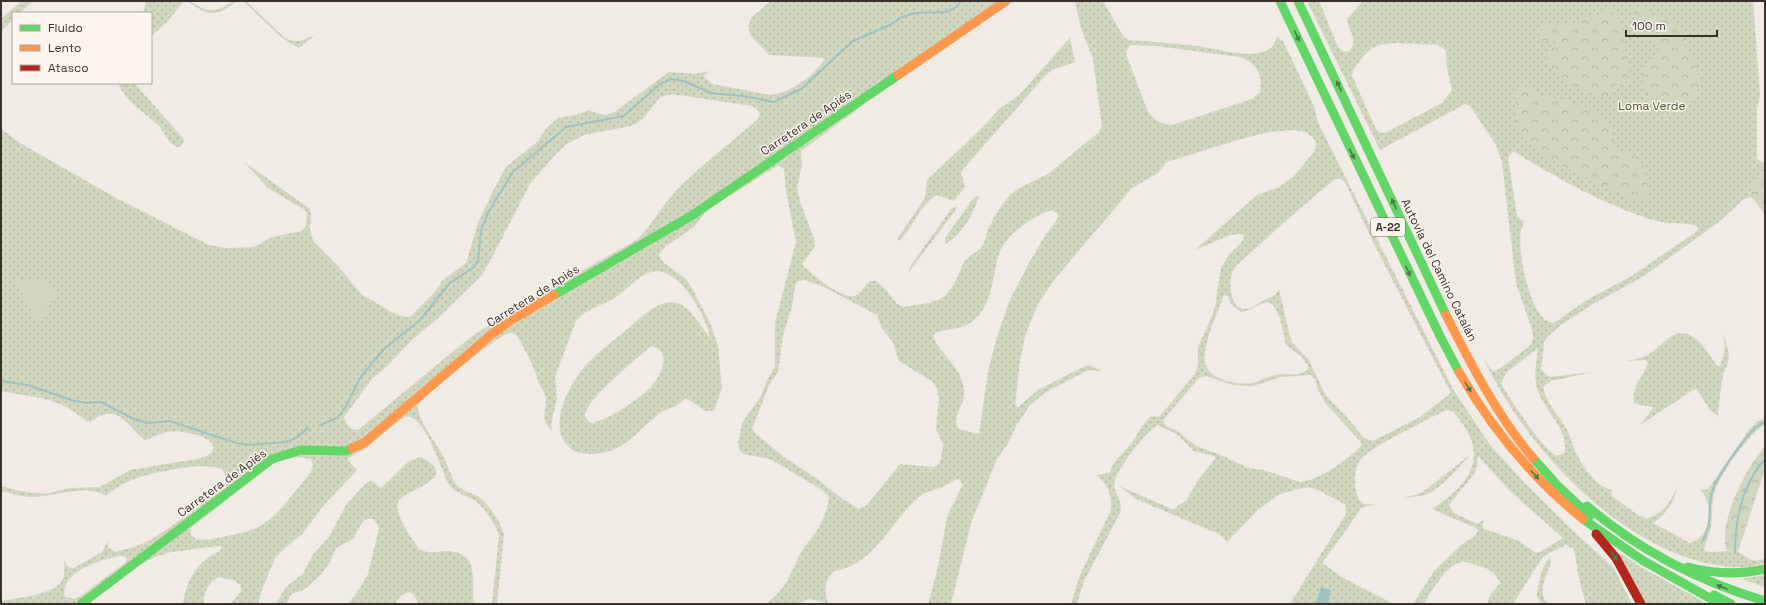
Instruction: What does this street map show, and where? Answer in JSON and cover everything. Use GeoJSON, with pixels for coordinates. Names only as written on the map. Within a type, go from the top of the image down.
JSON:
{"type":"FeatureCollection","features":[{"type":"Feature","properties":{"kind":"main road","name":"Carretera de Apiés"},"geometry":{"type":"LineString","coordinates":[[81,604],[272,460],[301,450],[346,451],[364,443],[486,339],[510,321],[691,216],[1006,1]]}},
{"type":"Feature","properties":{"kind":"main road","name":"A-22"},"geometry":{"type":"LineString","coordinates":[[1280,1],[1450,356],[1474,398],[1509,446],[1552,492],[1580,511]]}},
{"type":"Feature","properties":{"kind":"main road","name":"Autovía del Camino Catalán"},"geometry":{"type":"LineString","coordinates":[[1298,1],[1453,328],[1483,386],[1513,433],[1537,463],[1580,511]]}},
{"type":"Feature","properties":{"kind":"main road"},"geometry":{"type":"LineString","coordinates":[[1453,328],[1511,420],[1544,462],[1590,509],[1616,529],[1654,554],[1704,580],[1762,601]]}},
{"type":"Feature","properties":{"kind":"main road"},"geometry":{"type":"LineString","coordinates":[[1580,511],[1616,558],[1641,604]]}},
{"type":"Feature","properties":{"kind":"main road"},"geometry":{"type":"LineString","coordinates":[[1580,511],[1641,560],[1720,604]]}},
{"type":"Feature","properties":{"kind":"main road"},"geometry":{"type":"LineString","coordinates":[[1580,511],[1635,549],[1731,604]]}},
{"type":"Feature","properties":{"kind":"main road"},"geometry":{"type":"LineString","coordinates":[[1654,554],[1691,568],[1715,573],[1737,574],[1765,569]]}},
{"type":"Feature","properties":{"kind":"green space"},"geometry":{"type":"Polygon","coordinates":[[[22,1],[33,1],[21,12],[12,12],[12,21],[1,31],[1,19],[22,1]]]}},
{"type":"Feature","properties":{"kind":"green space"},"geometry":{"type":"Polygon","coordinates":[[[146,1],[184,1],[168,21],[152,35],[152,12],[143,12],[146,1]]]}},
{"type":"Feature","properties":{"kind":"green space"},"geometry":{"type":"Polygon","coordinates":[[[187,1],[190,1],[201,8],[217,10],[233,1],[236,1],[223,11],[212,13],[206,12],[187,1]]]}},
{"type":"Feature","properties":{"kind":"green space"},"geometry":{"type":"Polygon","coordinates":[[[243,1],[246,1],[285,38],[289,40],[304,40],[315,35],[299,48],[282,38],[243,1]]]}},
{"type":"Feature","properties":{"kind":"green space"},"geometry":{"type":"Polygon","coordinates":[[[771,1],[1014,1],[866,103],[801,151],[802,165],[797,188],[800,202],[815,241],[814,248],[802,264],[826,285],[842,294],[849,296],[856,295],[870,281],[876,281],[886,290],[897,304],[903,307],[929,303],[945,296],[954,284],[965,260],[980,249],[984,243],[988,229],[999,209],[1009,196],[1019,188],[1048,174],[1098,133],[1102,126],[1093,59],[1081,28],[1075,1],[1103,1],[1123,36],[1128,40],[1188,45],[1247,54],[1255,54],[1268,50],[1273,45],[1277,37],[1283,41],[1314,106],[1318,123],[1454,391],[1490,445],[1523,481],[1570,528],[1614,568],[1632,604],[1586,604],[1580,583],[1574,549],[1566,545],[1542,558],[1513,604],[1487,604],[1489,597],[1500,583],[1492,572],[1470,563],[1461,562],[1455,564],[1445,573],[1424,604],[1413,604],[1434,571],[1461,545],[1475,536],[1478,531],[1476,528],[1432,509],[1444,501],[1463,483],[1470,473],[1473,462],[1474,450],[1470,437],[1456,414],[1446,410],[1383,443],[1368,452],[1361,459],[1358,463],[1355,475],[1357,496],[1364,504],[1379,503],[1361,508],[1322,563],[1345,579],[1394,604],[1290,604],[1346,514],[1346,505],[1320,491],[1309,487],[1278,495],[1258,510],[1227,542],[1219,534],[1136,499],[1119,486],[1174,510],[1186,501],[1198,480],[1215,459],[1214,456],[1194,451],[1178,435],[1158,425],[1153,428],[1140,442],[1125,461],[1116,478],[1114,488],[1121,504],[1120,513],[1084,581],[1077,604],[1071,604],[1080,575],[1111,510],[1111,500],[1108,491],[1104,483],[1097,475],[1110,473],[1115,461],[1130,445],[1148,419],[1151,416],[1159,417],[1195,374],[1198,366],[1198,347],[1215,307],[1221,268],[1228,256],[1241,243],[1244,237],[1243,234],[1230,235],[1195,250],[1257,195],[1279,187],[1294,176],[1314,152],[1316,144],[1313,137],[1305,132],[1294,130],[1269,132],[1237,140],[1167,162],[1158,173],[1132,188],[1054,280],[1038,304],[1025,336],[1020,361],[1015,406],[1018,407],[1038,390],[1083,367],[1089,365],[1102,371],[1088,370],[1046,392],[1030,405],[1016,426],[1008,443],[997,459],[971,523],[951,604],[928,604],[938,567],[947,517],[963,484],[959,479],[943,487],[926,492],[920,496],[900,517],[872,551],[861,560],[848,567],[834,571],[828,578],[826,586],[828,603],[808,599],[798,604],[766,604],[780,591],[788,579],[803,549],[818,529],[825,514],[829,497],[822,490],[779,464],[769,459],[744,454],[740,451],[738,444],[742,423],[761,396],[775,366],[775,323],[796,242],[786,191],[784,170],[782,167],[777,166],[707,210],[694,227],[666,246],[659,255],[663,262],[685,278],[692,288],[711,325],[718,346],[722,388],[713,411],[706,411],[686,398],[676,406],[660,413],[621,446],[604,452],[586,454],[575,452],[563,440],[560,430],[562,407],[579,373],[596,355],[651,309],[664,303],[671,302],[682,305],[691,313],[710,337],[703,316],[689,293],[671,276],[661,272],[651,272],[645,274],[613,299],[583,314],[575,323],[555,377],[557,399],[551,424],[552,431],[548,427],[544,416],[546,399],[545,394],[518,337],[513,333],[505,335],[482,350],[453,373],[418,405],[418,411],[424,425],[442,454],[455,483],[462,489],[483,500],[494,514],[503,530],[504,535],[497,604],[492,604],[499,535],[495,526],[478,503],[456,491],[449,485],[425,431],[418,422],[411,417],[404,417],[366,448],[347,459],[357,470],[323,506],[303,533],[275,558],[261,592],[258,604],[230,604],[241,591],[241,585],[233,580],[218,577],[211,582],[207,589],[204,596],[204,604],[183,604],[191,577],[204,560],[220,551],[222,547],[219,546],[171,552],[155,557],[143,563],[88,604],[1,604],[1,601],[35,595],[52,589],[63,579],[64,560],[67,566],[74,568],[102,552],[108,541],[108,547],[115,552],[137,546],[150,540],[213,496],[224,485],[226,479],[223,470],[215,467],[204,466],[151,474],[125,483],[106,496],[99,492],[81,491],[32,497],[20,496],[1,491],[1,486],[19,491],[45,494],[70,488],[100,487],[130,470],[202,458],[211,453],[214,447],[209,440],[198,435],[177,431],[166,432],[145,440],[127,422],[115,415],[108,414],[100,416],[90,422],[86,421],[65,406],[55,402],[1,391],[1,129],[20,143],[118,199],[209,245],[226,248],[254,247],[272,237],[302,231],[306,226],[307,214],[305,210],[268,188],[244,162],[310,209],[310,230],[314,242],[338,266],[361,294],[395,314],[406,317],[411,316],[435,292],[443,280],[466,263],[478,223],[506,167],[537,142],[546,129],[558,118],[580,114],[588,110],[604,115],[613,113],[669,72],[696,74],[710,71],[704,75],[705,78],[712,84],[770,95],[777,94],[793,87],[809,77],[825,58],[769,55],[751,36],[748,26],[752,17],[771,1]],[[1131,45],[1127,49],[1126,54],[1148,112],[1158,121],[1172,125],[1252,99],[1260,92],[1261,80],[1258,70],[1251,63],[1240,57],[1156,46],[1131,45]],[[672,94],[660,97],[642,120],[631,126],[584,135],[567,144],[556,154],[530,184],[481,276],[372,379],[344,417],[346,423],[352,429],[358,430],[472,336],[523,304],[638,239],[676,191],[705,163],[757,120],[760,114],[758,110],[752,106],[672,94]],[[1339,178],[1334,180],[1297,211],[1236,266],[1232,274],[1230,284],[1233,300],[1244,309],[1250,308],[1273,296],[1279,289],[1292,342],[1308,359],[1326,396],[1344,414],[1364,438],[1373,441],[1420,417],[1451,393],[1374,244],[1345,182],[1339,178]],[[1052,210],[1036,217],[1012,234],[1001,249],[987,302],[977,317],[966,325],[935,333],[933,337],[957,370],[963,384],[964,397],[956,422],[959,429],[979,434],[988,372],[996,340],[1009,302],[1046,234],[1059,217],[1057,213],[1052,210]],[[805,280],[798,281],[795,286],[792,307],[783,335],[778,372],[769,385],[752,429],[755,433],[784,457],[820,481],[841,498],[859,509],[867,505],[900,464],[933,467],[938,465],[941,459],[943,444],[936,429],[939,399],[937,389],[933,382],[899,361],[893,342],[882,329],[877,315],[822,286],[805,280]],[[1224,295],[1210,332],[1205,352],[1205,361],[1210,372],[1221,379],[1234,383],[1252,383],[1279,374],[1303,373],[1309,367],[1301,356],[1286,345],[1280,318],[1274,306],[1269,302],[1262,303],[1249,310],[1241,312],[1231,304],[1228,296],[1224,295]],[[651,346],[593,400],[587,409],[585,416],[591,423],[605,418],[622,409],[645,393],[658,378],[661,371],[663,365],[662,353],[658,349],[651,346]],[[1311,375],[1281,377],[1253,386],[1233,385],[1206,376],[1199,378],[1163,420],[1166,426],[1179,432],[1196,446],[1221,455],[1248,468],[1263,470],[1300,482],[1316,478],[1333,468],[1361,446],[1361,442],[1326,404],[1319,392],[1315,379],[1311,375]],[[1478,456],[1474,474],[1449,505],[1454,513],[1477,524],[1484,520],[1482,525],[1484,529],[1517,540],[1536,553],[1563,538],[1511,492],[1478,456]],[[298,457],[280,460],[270,466],[191,528],[191,536],[196,539],[206,540],[244,532],[262,525],[278,512],[311,472],[313,465],[311,459],[298,457]],[[123,556],[105,559],[76,573],[69,580],[65,588],[65,597],[75,599],[82,595],[126,562],[127,558],[123,556]]]}},
{"type":"Feature","properties":{"kind":"green space","name":"Loma Verde"},"geometry":{"type":"Polygon","coordinates":[[[1307,1],[1319,1],[1338,47],[1342,51],[1347,52],[1353,45],[1353,37],[1347,19],[1363,1],[1753,1],[1760,96],[1757,107],[1757,159],[1763,163],[1765,162],[1765,174],[1754,185],[1749,193],[1754,200],[1750,197],[1744,199],[1720,221],[1644,276],[1593,304],[1561,325],[1546,338],[1541,369],[1550,377],[1592,372],[1551,381],[1543,387],[1547,399],[1568,433],[1578,457],[1595,480],[1601,485],[1613,490],[1611,493],[1612,496],[1638,515],[1647,519],[1663,510],[1678,486],[1669,507],[1663,515],[1653,523],[1690,543],[1697,540],[1703,534],[1709,519],[1707,502],[1699,489],[1706,490],[1709,488],[1748,431],[1757,422],[1765,418],[1765,424],[1759,428],[1744,444],[1718,483],[1714,495],[1711,527],[1704,551],[1736,552],[1756,561],[1765,558],[1765,563],[1734,567],[1702,562],[1668,550],[1634,532],[1602,509],[1572,482],[1544,452],[1519,420],[1482,355],[1490,369],[1494,371],[1498,370],[1531,345],[1533,338],[1532,329],[1516,283],[1502,162],[1496,145],[1470,106],[1465,104],[1380,150],[1307,1]],[[1397,43],[1379,45],[1371,49],[1356,65],[1352,76],[1376,129],[1380,133],[1385,133],[1442,103],[1452,90],[1447,68],[1446,51],[1443,48],[1437,45],[1397,43]],[[1513,151],[1508,158],[1517,216],[1524,222],[1520,242],[1521,256],[1527,286],[1537,310],[1548,322],[1554,323],[1585,301],[1630,277],[1696,232],[1699,228],[1687,224],[1661,222],[1629,212],[1578,188],[1513,151]],[[1538,348],[1507,372],[1501,383],[1518,411],[1550,451],[1556,455],[1560,455],[1565,452],[1563,435],[1544,404],[1537,388],[1535,373],[1538,348]]]}},
{"type":"Feature","properties":{"kind":"green space"},"geometry":{"type":"Polygon","coordinates":[[[1636,7],[1671,21],[1680,29],[1687,42],[1685,49],[1697,66],[1699,81],[1695,100],[1667,117],[1661,115],[1651,106],[1643,84],[1642,77],[1644,68],[1655,59],[1657,52],[1654,40],[1637,37],[1633,10],[1636,7]]]}},
{"type":"Feature","properties":{"kind":"green space"},"geometry":{"type":"Polygon","coordinates":[[[1608,8],[1617,15],[1620,21],[1631,78],[1628,82],[1617,84],[1612,94],[1605,97],[1570,84],[1555,73],[1550,66],[1548,55],[1556,41],[1542,42],[1538,36],[1545,24],[1551,22],[1568,25],[1608,8]]]}},
{"type":"Feature","properties":{"kind":"green space"},"geometry":{"type":"Polygon","coordinates":[[[1070,38],[1075,62],[1052,70],[1045,76],[961,172],[965,187],[954,201],[937,195],[931,199],[921,210],[899,241],[897,239],[925,198],[927,180],[982,128],[1000,108],[1018,96],[1070,38]]]}},
{"type":"Feature","properties":{"kind":"green space"},"geometry":{"type":"Polygon","coordinates":[[[118,84],[135,84],[184,139],[182,145],[178,147],[171,143],[160,127],[135,106],[118,84]]]}},
{"type":"Feature","properties":{"kind":"green space"},"geometry":{"type":"Polygon","coordinates":[[[1524,85],[1540,94],[1587,108],[1603,118],[1611,128],[1616,149],[1618,151],[1633,154],[1643,166],[1650,192],[1646,199],[1640,202],[1591,181],[1553,160],[1523,138],[1516,128],[1515,120],[1518,88],[1524,85]]]}},
{"type":"Feature","properties":{"kind":"green space"},"geometry":{"type":"Polygon","coordinates":[[[1765,174],[1765,215],[1749,193],[1754,185],[1765,174]]]}},
{"type":"Feature","properties":{"kind":"green space"},"geometry":{"type":"Polygon","coordinates":[[[979,195],[967,222],[957,235],[946,244],[945,238],[972,200],[979,195]]]}},
{"type":"Feature","properties":{"kind":"green space"},"geometry":{"type":"Polygon","coordinates":[[[957,206],[955,211],[908,273],[911,265],[952,208],[957,206]]]}},
{"type":"Feature","properties":{"kind":"green space"},"geometry":{"type":"Polygon","coordinates":[[[46,279],[56,295],[39,321],[35,319],[17,285],[17,280],[46,279]]]}},
{"type":"Feature","properties":{"kind":"green space"},"geometry":{"type":"Polygon","coordinates":[[[1723,332],[1729,354],[1728,362],[1723,374],[1717,419],[1717,415],[1711,411],[1696,389],[1640,425],[1654,407],[1639,405],[1634,402],[1634,391],[1648,362],[1645,360],[1627,361],[1648,355],[1666,340],[1679,333],[1693,336],[1709,353],[1716,365],[1720,367],[1725,350],[1723,332]]]}},
{"type":"Feature","properties":{"kind":"green space"},"geometry":{"type":"Polygon","coordinates":[[[1765,446],[1765,469],[1738,552],[1726,550],[1726,524],[1735,495],[1749,468],[1765,446]]]}},
{"type":"Feature","properties":{"kind":"green space"},"geometry":{"type":"Polygon","coordinates":[[[1470,455],[1450,477],[1433,491],[1421,496],[1402,498],[1424,491],[1470,455]]]}},
{"type":"Feature","properties":{"kind":"green space"},"geometry":{"type":"Polygon","coordinates":[[[421,457],[433,465],[436,471],[434,477],[428,483],[402,497],[398,502],[397,507],[401,520],[412,539],[422,551],[455,552],[463,555],[469,560],[472,567],[474,604],[419,604],[413,594],[409,592],[401,595],[395,604],[348,604],[368,574],[379,528],[374,519],[367,519],[363,521],[353,539],[336,548],[330,562],[321,575],[305,589],[292,594],[286,604],[276,604],[286,587],[303,574],[312,556],[329,537],[346,505],[367,482],[372,481],[381,488],[409,461],[421,457]]]}},
{"type":"Feature","properties":{"kind":"green space"},"geometry":{"type":"Polygon","coordinates":[[[1622,554],[1639,566],[1708,604],[1646,604],[1619,555],[1622,554]]]}},
{"type":"Feature","properties":{"kind":"green space"},"geometry":{"type":"Polygon","coordinates":[[[1550,558],[1551,563],[1543,589],[1543,594],[1548,604],[1542,604],[1537,597],[1538,588],[1547,560],[1550,558]]]}},
{"type":"Feature","properties":{"kind":"green space"},"geometry":{"type":"Polygon","coordinates":[[[1765,575],[1765,587],[1741,579],[1765,575]]]}},
{"type":"Feature","properties":{"kind":"water"},"geometry":{"type":"Polygon","coordinates":[[[1321,587],[1331,590],[1328,604],[1315,604],[1321,587]]]}},
{"type":"Feature","properties":{"kind":"waterway"},"geometry":{"type":"LineString","coordinates":[[320,425],[337,418],[346,406],[360,378],[384,349],[420,320],[450,283],[474,267],[478,261],[481,230],[489,211],[513,172],[566,127],[624,116],[660,84],[671,79],[684,81],[711,93],[743,96],[774,102],[801,89],[853,41],[890,25],[902,17],[915,13],[947,12],[956,7],[961,1]]}},
{"type":"Feature","properties":{"kind":"waterway"},"geometry":{"type":"LineString","coordinates":[[1,381],[28,385],[71,400],[86,403],[101,402],[134,419],[147,423],[170,421],[236,443],[248,445],[286,442],[296,438],[308,428]]}},
{"type":"Feature","properties":{"kind":"waterway"},"geometry":{"type":"LineString","coordinates":[[1703,540],[1708,528],[1712,492],[1715,485],[1727,464],[1743,442],[1751,432],[1765,422]]}},
{"type":"Feature","properties":{"kind":"waterway"},"geometry":{"type":"LineString","coordinates":[[1735,553],[1736,528],[1741,503],[1745,491],[1757,469],[1765,459]]}},
{"type":"Feature","properties":{"kind":"traffic: fast"},"geometry":{"type":"LineString","coordinates":[[1280,1],[1440,336],[1459,372]]}},
{"type":"Feature","properties":{"kind":"traffic: fast"},"geometry":{"type":"LineString","coordinates":[[1298,1],[1446,315]]}},
{"type":"Feature","properties":{"kind":"traffic: fast"},"geometry":{"type":"LineString","coordinates":[[554,295],[691,216],[898,75]]}},
{"type":"Feature","properties":{"kind":"traffic: fast"},"geometry":{"type":"LineString","coordinates":[[81,604],[272,459],[301,450],[346,451],[352,448]]}},
{"type":"Feature","properties":{"kind":"traffic: fast"},"geometry":{"type":"LineString","coordinates":[[1533,458],[1557,485],[1590,516]]}},
{"type":"Feature","properties":{"kind":"traffic: fast"},"geometry":{"type":"LineString","coordinates":[[1587,506],[1628,537],[1671,563],[1716,584],[1765,601]]}},
{"type":"Feature","properties":{"kind":"traffic: fast"},"geometry":{"type":"LineString","coordinates":[[1583,519],[1642,560],[1720,604]]}},
{"type":"Feature","properties":{"kind":"traffic: fast"},"geometry":{"type":"LineString","coordinates":[[1688,567],[1726,573],[1765,569]]}},
{"type":"Feature","properties":{"kind":"traffic: fast"},"geometry":{"type":"LineString","coordinates":[[1714,595],[1731,604]]}},
{"type":"Feature","properties":{"kind":"traffic: slow"},"geometry":{"type":"LineString","coordinates":[[898,75],[1006,1]]}},
{"type":"Feature","properties":{"kind":"traffic: slow"},"geometry":{"type":"LineString","coordinates":[[352,448],[364,443],[492,334],[510,321],[554,295]]}},
{"type":"Feature","properties":{"kind":"traffic: slow"},"geometry":{"type":"LineString","coordinates":[[1446,315],[1485,389],[1508,425],[1533,458]]}},
{"type":"Feature","properties":{"kind":"traffic: slow"},"geometry":{"type":"LineString","coordinates":[[1459,372],[1485,413],[1514,452],[1547,487],[1583,519]]}},
{"type":"Feature","properties":{"kind":"traffic: jam"},"geometry":{"type":"LineString","coordinates":[[1596,534],[1616,558],[1641,604]]}}]}
